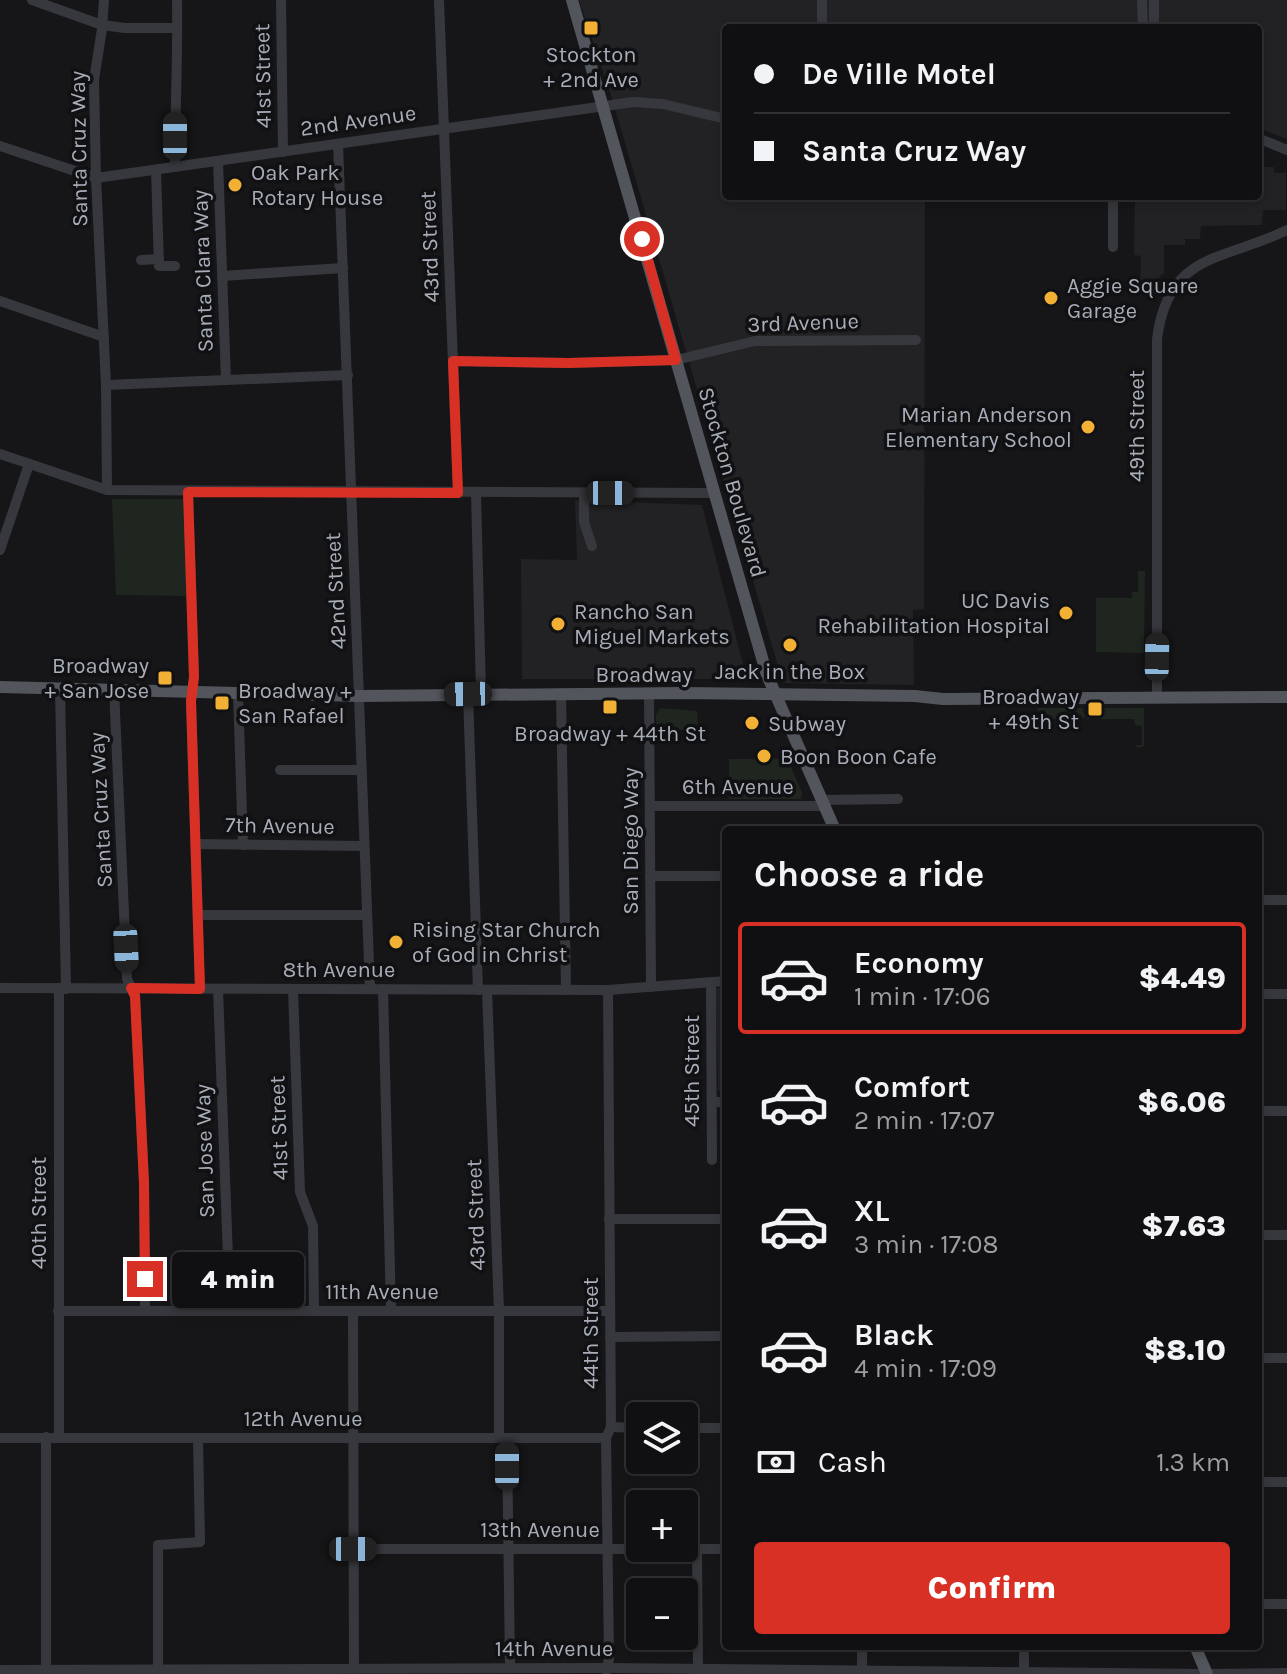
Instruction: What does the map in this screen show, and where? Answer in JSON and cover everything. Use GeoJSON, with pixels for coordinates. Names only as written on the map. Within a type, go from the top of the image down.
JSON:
{"type":"FeatureCollection","features":[{"type":"Feature","properties":{"kind":"main road","name":"Stockton Boulevard"},"geometry":{"type":"LineString","coordinates":[[572,0],[767,675],[833,826]]}},
{"type":"Feature","properties":{"kind":"main road","name":"Broadway"},"geometry":{"type":"LineString","coordinates":[[0,687],[360,696],[561,693],[915,696],[943,699],[1287,697]]}},
{"type":"Feature","properties":{"kind":"main road"},"geometry":{"type":"LineString","coordinates":[[1197,1650],[1207,1674]]}},
{"type":"Feature","properties":{"kind":"street"},"geometry":{"type":"LineString","coordinates":[[32,0],[102,25],[177,28]]}},
{"type":"Feature","properties":{"kind":"street","name":"Santa Cruz Way"},"geometry":{"type":"LineString","coordinates":[[104,0],[94,80],[107,490]]}},
{"type":"Feature","properties":{"kind":"street"},"geometry":{"type":"LineString","coordinates":[[175,167],[177,0]]}},
{"type":"Feature","properties":{"kind":"street","name":"41st Street"},"geometry":{"type":"LineString","coordinates":[[281,0],[283,152]]}},
{"type":"Feature","properties":{"kind":"street","name":"43rd Street"},"geometry":{"type":"LineString","coordinates":[[439,0],[458,493]]}},
{"type":"Feature","properties":{"kind":"street"},"geometry":{"type":"LineString","coordinates":[[822,0],[822,24]]}},
{"type":"Feature","properties":{"kind":"street"},"geometry":{"type":"LineString","coordinates":[[1142,0],[1143,24]]}},
{"type":"Feature","properties":{"kind":"street"},"geometry":{"type":"LineString","coordinates":[[1154,0],[1154,24]]}},
{"type":"Feature","properties":{"kind":"street","name":"2nd Avenue"},"geometry":{"type":"LineString","coordinates":[[0,146],[96,178],[633,102],[663,104],[722,118]]}},
{"type":"Feature","properties":{"kind":"street"},"geometry":{"type":"LineString","coordinates":[[1262,140],[1287,150]]}},
{"type":"Feature","properties":{"kind":"street","name":"42nd Street"},"geometry":{"type":"LineString","coordinates":[[338,144],[370,989]]}},
{"type":"Feature","properties":{"kind":"street","name":"Santa Clara Way"},"geometry":{"type":"LineString","coordinates":[[218,161],[226,380]]}},
{"type":"Feature","properties":{"kind":"street"},"geometry":{"type":"LineString","coordinates":[[156,170],[159,266],[175,266]]}},
{"type":"Feature","properties":{"kind":"street"},"geometry":{"type":"LineString","coordinates":[[1113,200],[1113,247]]}},
{"type":"Feature","properties":{"kind":"street","name":"49th Street"},"geometry":{"type":"LineString","coordinates":[[1157,697],[1157,339],[1162,312],[1176,286],[1198,265],[1218,254],[1287,230]]}},
{"type":"Feature","properties":{"kind":"street"},"geometry":{"type":"LineString","coordinates":[[141,260],[159,259]]}},
{"type":"Feature","properties":{"kind":"street"},"geometry":{"type":"LineString","coordinates":[[222,276],[343,268]]}},
{"type":"Feature","properties":{"kind":"street"},"geometry":{"type":"LineString","coordinates":[[0,301],[104,337]]}},
{"type":"Feature","properties":{"kind":"street","name":"3rd Avenue"},"geometry":{"type":"LineString","coordinates":[[453,361],[568,363],[676,360],[755,341],[916,340]]}},
{"type":"Feature","properties":{"kind":"street"},"geometry":{"type":"LineString","coordinates":[[106,385],[348,375]]}},
{"type":"Feature","properties":{"kind":"street"},"geometry":{"type":"LineString","coordinates":[[0,454],[107,490],[715,493]]}},
{"type":"Feature","properties":{"kind":"street"},"geometry":{"type":"LineString","coordinates":[[0,550],[29,464]]}},
{"type":"Feature","properties":{"kind":"street"},"geometry":{"type":"LineString","coordinates":[[188,492],[200,989]]}},
{"type":"Feature","properties":{"kind":"street","name":"43rd Street"},"geometry":{"type":"LineString","coordinates":[[476,493],[474,694],[482,990],[499,1311],[510,1668]]}},
{"type":"Feature","properties":{"kind":"street"},"geometry":{"type":"LineString","coordinates":[[584,493],[584,522],[592,546]]}},
{"type":"Feature","properties":{"kind":"street","name":"40th Street"},"geometry":{"type":"LineString","coordinates":[[59,1438],[63,988],[60,689]]}},
{"type":"Feature","properties":{"kind":"street","name":"Santa Cruz Way"},"geometry":{"type":"LineString","coordinates":[[114,689],[127,979],[135,996],[144,1183],[145,1311]]}},
{"type":"Feature","properties":{"kind":"street"},"geometry":{"type":"LineString","coordinates":[[238,693],[243,845]]}},
{"type":"Feature","properties":{"kind":"street"},"geometry":{"type":"LineString","coordinates":[[561,693],[566,990]]}},
{"type":"Feature","properties":{"kind":"street","name":"San Diego Way"},"geometry":{"type":"LineString","coordinates":[[649,694],[651,987]]}},
{"type":"Feature","properties":{"kind":"street"},"geometry":{"type":"LineString","coordinates":[[280,770],[361,770]]}},
{"type":"Feature","properties":{"kind":"street","name":"6th Avenue"},"geometry":{"type":"LineString","coordinates":[[650,806],[898,799]]}},
{"type":"Feature","properties":{"kind":"street","name":"7th Avenue"},"geometry":{"type":"LineString","coordinates":[[196,844],[364,846]]}},
{"type":"Feature","properties":{"kind":"street"},"geometry":{"type":"LineString","coordinates":[[650,876],[722,876]]}},
{"type":"Feature","properties":{"kind":"street"},"geometry":{"type":"LineString","coordinates":[[1262,900],[1287,900]]}},
{"type":"Feature","properties":{"kind":"street"},"geometry":{"type":"LineString","coordinates":[[199,915],[367,915]]}},
{"type":"Feature","properties":{"kind":"street","name":"8th Avenue"},"geometry":{"type":"LineString","coordinates":[[0,988],[608,990],[722,982]]}},
{"type":"Feature","properties":{"kind":"street","name":"45th Street"},"geometry":{"type":"LineString","coordinates":[[711,983],[712,1160]]}},
{"type":"Feature","properties":{"kind":"street","name":"San Jose Way"},"geometry":{"type":"LineString","coordinates":[[218,989],[230,1311]]}},
{"type":"Feature","properties":{"kind":"street","name":"41st Street"},"geometry":{"type":"LineString","coordinates":[[293,989],[300,1192],[313,1226],[314,1311]]}},
{"type":"Feature","properties":{"kind":"street"},"geometry":{"type":"LineString","coordinates":[[383,989],[391,1311]]}},
{"type":"Feature","properties":{"kind":"street","name":"44th Street"},"geometry":{"type":"LineString","coordinates":[[606,1671],[609,1659],[606,1438],[611,1427],[608,990]]}},
{"type":"Feature","properties":{"kind":"street"},"geometry":{"type":"LineString","coordinates":[[1262,994],[1287,994]]}},
{"type":"Feature","properties":{"kind":"street"},"geometry":{"type":"LineString","coordinates":[[712,1102],[722,1102]]}},
{"type":"Feature","properties":{"kind":"street"},"geometry":{"type":"LineString","coordinates":[[1262,1111],[1287,1111]]}},
{"type":"Feature","properties":{"kind":"street"},"geometry":{"type":"LineString","coordinates":[[609,1219],[722,1219]]}},
{"type":"Feature","properties":{"kind":"street"},"geometry":{"type":"LineString","coordinates":[[1262,1235],[1287,1235]]}},
{"type":"Feature","properties":{"kind":"street","name":"11th Avenue"},"geometry":{"type":"LineString","coordinates":[[58,1311],[610,1311]]}},
{"type":"Feature","properties":{"kind":"street"},"geometry":{"type":"LineString","coordinates":[[353,1311],[354,1668]]}},
{"type":"Feature","properties":{"kind":"street"},"geometry":{"type":"LineString","coordinates":[[610,1337],[722,1336]]}},
{"type":"Feature","properties":{"kind":"street"},"geometry":{"type":"LineString","coordinates":[[1262,1358],[1287,1358]]}},
{"type":"Feature","properties":{"kind":"street"},"geometry":{"type":"LineString","coordinates":[[611,1427],[626,1428]]}},
{"type":"Feature","properties":{"kind":"street"},"geometry":{"type":"LineString","coordinates":[[698,1428],[722,1428]]}},
{"type":"Feature","properties":{"kind":"street"},"geometry":{"type":"LineString","coordinates":[[46,1437],[46,1670]]}},
{"type":"Feature","properties":{"kind":"street","name":"12th Avenue"},"geometry":{"type":"LineString","coordinates":[[0,1438],[606,1438]]}},
{"type":"Feature","properties":{"kind":"street"},"geometry":{"type":"LineString","coordinates":[[158,1669],[158,1545],[200,1542],[198,1438]]}},
{"type":"Feature","properties":{"kind":"street"},"geometry":{"type":"LineString","coordinates":[[1262,1482],[1287,1482]]}},
{"type":"Feature","properties":{"kind":"street","name":"13th Avenue"},"geometry":{"type":"LineString","coordinates":[[353,1549],[626,1549]]}},
{"type":"Feature","properties":{"kind":"street","name":"13th Avenue"},"geometry":{"type":"LineString","coordinates":[[698,1549],[722,1549]]}},
{"type":"Feature","properties":{"kind":"street"},"geometry":{"type":"LineString","coordinates":[[697,1562],[698,1671]]}},
{"type":"Feature","properties":{"kind":"street"},"geometry":{"type":"LineString","coordinates":[[1262,1604],[1287,1604]]}},
{"type":"Feature","properties":{"kind":"street"},"geometry":{"type":"LineString","coordinates":[[862,1650],[862,1671]]}},
{"type":"Feature","properties":{"kind":"street"},"geometry":{"type":"LineString","coordinates":[[1024,1650],[1024,1672]]}},
{"type":"Feature","properties":{"kind":"street","name":"14th Avenue"},"geometry":{"type":"LineString","coordinates":[[0,1670],[354,1668],[494,1671],[510,1668],[731,1672],[1287,1673]]}},
{"type":"Feature","properties":{"kind":"shaded area"},"geometry":{"type":"Polygon","coordinates":[[[579,0],[1287,0],[1287,139],[1262,130],[1262,24],[722,24],[722,200],[925,200],[924,609],[913,610],[914,685],[783,683],[611,95],[579,0]]]}},
{"type":"Feature","properties":{"kind":"shaded area"},"geometry":{"type":"Polygon","coordinates":[[[1262,161],[1263,167],[1274,167],[1274,173],[1286,173],[1286,210],[1263,210],[1262,225],[1201,226],[1200,239],[1185,239],[1185,245],[1164,245],[1164,273],[1155,281],[1140,281],[1141,256],[1134,255],[1135,200],[1262,200],[1262,161]]]}},
{"type":"Feature","properties":{"kind":"shaded area"},"geometry":{"type":"Polygon","coordinates":[[[112,499],[183,499],[188,596],[116,595],[112,499]]]}},
{"type":"Feature","properties":{"kind":"shaded area"},"geometry":{"type":"Polygon","coordinates":[[[575,500],[702,505],[744,668],[736,679],[522,679],[521,559],[577,560],[575,500]]]}},
{"type":"Feature","properties":{"kind":"shaded area"},"geometry":{"type":"Polygon","coordinates":[[[1138,571],[1145,571],[1144,653],[1096,652],[1096,598],[1132,598],[1132,592],[1138,592],[1138,571]]]}},
{"type":"Feature","properties":{"kind":"shaded area"},"geometry":{"type":"Polygon","coordinates":[[[660,708],[697,711],[698,730],[656,730],[656,715],[660,708]]]}},
{"type":"Feature","properties":{"kind":"shaded area"},"geometry":{"type":"Polygon","coordinates":[[[1038,708],[1083,708],[1085,718],[1041,719],[1041,725],[1038,722],[1038,708]]]}},
{"type":"Feature","properties":{"kind":"shaded area"},"geometry":{"type":"Polygon","coordinates":[[[1090,708],[1144,708],[1144,746],[1137,748],[1136,745],[1142,745],[1142,726],[1135,725],[1134,719],[1087,719],[1090,708]]]}},
{"type":"Feature","properties":{"kind":"shaded area"},"geometry":{"type":"Polygon","coordinates":[[[729,759],[787,759],[802,792],[801,799],[729,799],[729,759]]]}},
{"type":"Feature","properties":{"kind":"shaded area"},"geometry":{"type":"Polygon","coordinates":[[[722,987],[722,1091],[718,1091],[716,988],[722,987]]]}},
{"type":"Feature","properties":{"kind":"place","name":"Stockton + 2nd Ave"},"geometry":{"type":"Point","coordinates":[591,28]}},
{"type":"Feature","properties":{"kind":"place","name":"Oak Park Rotary House"},"geometry":{"type":"Point","coordinates":[235,185]}},
{"type":"Feature","properties":{"kind":"place","name":"Aggie Square Garage"},"geometry":{"type":"Point","coordinates":[1051,298]}},
{"type":"Feature","properties":{"kind":"place","name":"Marian Anderson Elementary School"},"geometry":{"type":"Point","coordinates":[1088,427]}},
{"type":"Feature","properties":{"kind":"place","name":"UC Davis Rehabilitation Hospital"},"geometry":{"type":"Point","coordinates":[1066,613]}},
{"type":"Feature","properties":{"kind":"place","name":"Rancho San Miguel Markets"},"geometry":{"type":"Point","coordinates":[558,624]}},
{"type":"Feature","properties":{"kind":"place","name":"Jack in the Box"},"geometry":{"type":"Point","coordinates":[790,645]}},
{"type":"Feature","properties":{"kind":"place","name":"Broadway + San Jose"},"geometry":{"type":"Point","coordinates":[165,678]}},
{"type":"Feature","properties":{"kind":"place","name":"Broadway + San Rafael"},"geometry":{"type":"Point","coordinates":[222,703]}},
{"type":"Feature","properties":{"kind":"place","name":"Broadway + 44th St"},"geometry":{"type":"Point","coordinates":[610,707]}},
{"type":"Feature","properties":{"kind":"place","name":"Broadway + 49th St"},"geometry":{"type":"Point","coordinates":[1095,709]}},
{"type":"Feature","properties":{"kind":"place","name":"Subway"},"geometry":{"type":"Point","coordinates":[752,723]}},
{"type":"Feature","properties":{"kind":"place","name":"Boon Boon Cafe"},"geometry":{"type":"Point","coordinates":[764,756]}},
{"type":"Feature","properties":{"kind":"place","name":"Rising Star Church of God in Christ"},"geometry":{"type":"Point","coordinates":[396,942]}},
{"type":"Feature","properties":{"kind":"route"},"geometry":{"type":"LineString","coordinates":[[145,1279],[144,1183],[135,996],[131,988],[200,989],[188,492],[458,493],[453,361],[568,363],[676,360],[642,239]]}}]}
